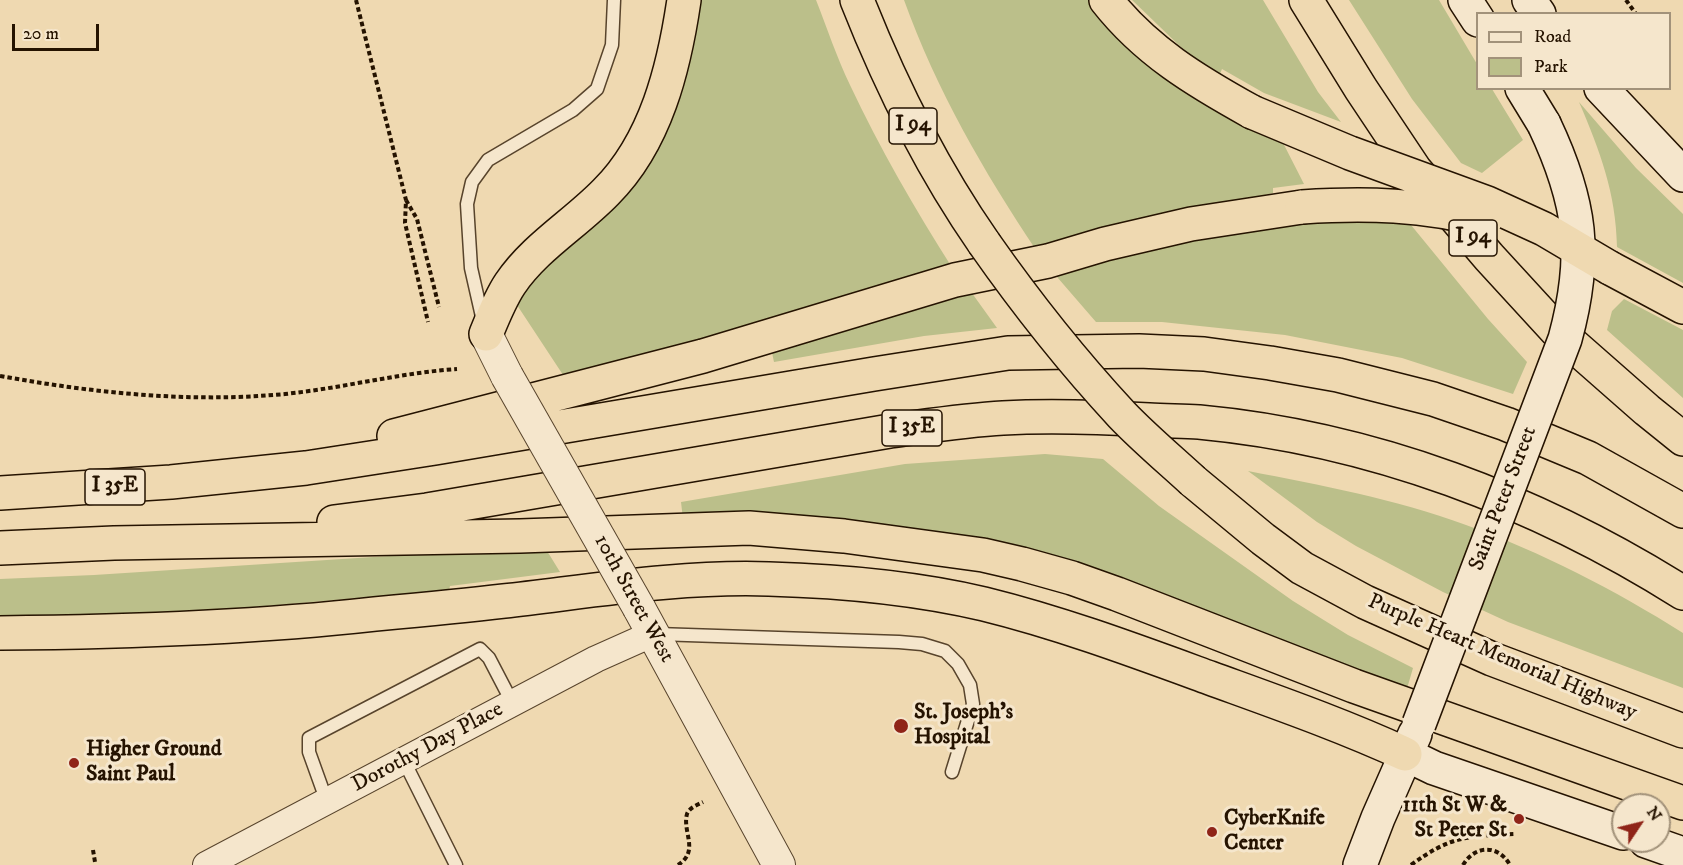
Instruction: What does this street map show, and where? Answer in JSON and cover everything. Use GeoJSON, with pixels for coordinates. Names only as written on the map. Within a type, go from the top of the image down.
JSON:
{"type":"FeatureCollection","features":[{"type":"Feature","properties":{"kind":"highway"},"geometry":{"type":"LineString","coordinates":[[486,334],[495,311],[510,284],[538,253],[607,192],[640,147],[663,96],[679,34],[684,0]]}},
{"type":"Feature","properties":{"kind":"highway","name":"Purple Heart Memorial Highway"},"geometry":{"type":"LineString","coordinates":[[857,0],[883,65],[923,147],[942,181],[984,243],[1048,330],[1122,416],[1193,481],[1302,568],[1365,602],[1492,659],[1683,731]]}},
{"type":"Feature","properties":{"kind":"highway"},"geometry":{"type":"LineString","coordinates":[[1106,0],[1132,30],[1157,53],[1207,87],[1252,112],[1350,153],[1487,203],[1544,229],[1683,307]]}},
{"type":"Feature","properties":{"kind":"highway","name":"I 94"},"geometry":{"type":"LineString","coordinates":[[1306,0],[1355,80],[1415,170],[1489,258],[1556,330],[1683,439]]}},
{"type":"Feature","properties":{"kind":"highway"},"geometry":{"type":"LineString","coordinates":[[230,478],[704,356],[955,280],[1048,261],[1105,244],[1191,224],[1302,207],[1417,207],[1457,213],[1500,225],[1611,268]]}},
{"type":"Feature","properties":{"kind":"highway","name":"I 35E"},"geometry":{"type":"LineString","coordinates":[[0,493],[230,478],[435,448],[1008,353],[1139,351],[1204,354],[1270,363],[1338,375],[1432,399],[1506,424],[1588,458],[1683,511]]}},
{"type":"Feature","properties":{"kind":"highway","name":"I 35E"},"geometry":{"type":"LineString","coordinates":[[0,548],[114,543],[234,533],[427,510],[890,431],[954,423],[1003,418],[1112,417],[1198,422],[1262,430],[1390,459],[1513,502],[1633,561],[1683,593]]}},
{"type":"Feature","properties":{"kind":"highway"},"geometry":{"type":"LineString","coordinates":[[114,543],[389,539],[749,528],[844,536],[983,555],[1072,578],[1353,686],[1683,803]]}},
{"type":"Feature","properties":{"kind":"highway"},"geometry":{"type":"LineString","coordinates":[[0,633],[196,629],[370,615],[626,585],[755,579],[808,581],[900,589],[939,595],[1023,615],[1179,667],[1361,734],[1405,754]]}},
{"type":"Feature","properties":{"kind":"main road"},"geometry":{"type":"LineString","coordinates":[[1465,0],[1476,17]]}},
{"type":"Feature","properties":{"kind":"main road"},"geometry":{"type":"LineString","coordinates":[[1528,0],[1537,12]]}},
{"type":"Feature","properties":{"kind":"main road","name":"Saint Peter Street"},"geometry":{"type":"LineString","coordinates":[[1360,865],[1419,724],[1565,339],[1573,309],[1578,283],[1579,248],[1576,211],[1560,158],[1544,124],[1523,90]]}},
{"type":"Feature","properties":{"kind":"main road"},"geometry":{"type":"LineString","coordinates":[[1603,90],[1683,175]]}},
{"type":"Feature","properties":{"kind":"main road"},"geometry":{"type":"LineString","coordinates":[[1405,754],[1434,768],[1611,829]]}},
{"type":"Feature","properties":{"kind":"street","name":"10th Street West"},"geometry":{"type":"LineString","coordinates":[[486,334],[507,376],[779,865]]}},
{"type":"Feature","properties":{"kind":"street","name":"Dorothy Day Place"},"geometry":{"type":"LineString","coordinates":[[206,865],[596,659],[645,621]]}},
{"type":"Feature","properties":{"kind":"lane"},"geometry":{"type":"LineString","coordinates":[[486,334],[471,268],[467,204],[472,182],[488,160],[573,110],[597,88],[612,45],[614,0]]}},
{"type":"Feature","properties":{"kind":"lane"},"geometry":{"type":"LineString","coordinates":[[645,621],[922,644],[945,651],[958,664],[970,685],[973,704],[952,772]]}},
{"type":"Feature","properties":{"kind":"lane"},"geometry":{"type":"LineString","coordinates":[[327,802],[309,752],[309,738],[480,650],[489,658],[513,704]]}},
{"type":"Feature","properties":{"kind":"lane"},"geometry":{"type":"LineString","coordinates":[[404,762],[456,865]]}},
{"type":"Feature","properties":{"kind":"path"},"geometry":{"type":"LineString","coordinates":[[356,0],[406,200],[417,219],[439,307]]}},
{"type":"Feature","properties":{"kind":"path"},"geometry":{"type":"LineString","coordinates":[[406,200],[405,223],[428,322]]}},
{"type":"Feature","properties":{"kind":"path"},"geometry":{"type":"LineString","coordinates":[[0,376],[90,391],[195,398],[288,394],[457,369]]}},
{"type":"Feature","properties":{"kind":"path"},"geometry":{"type":"LineString","coordinates":[[678,865],[690,848],[687,815],[692,808],[703,802]]}},
{"type":"Feature","properties":{"kind":"path"},"geometry":{"type":"LineString","coordinates":[[1411,865],[1432,850],[1454,840],[1479,835],[1515,834]]}},
{"type":"Feature","properties":{"kind":"path"},"geometry":{"type":"LineString","coordinates":[[1463,865],[1470,855],[1478,850],[1487,849],[1496,850],[1510,865]]}},
{"type":"Feature","properties":{"kind":"path"},"geometry":{"type":"LineString","coordinates":[[93,850],[95,862]]}},
{"type":"Feature","properties":{"kind":"green space"},"geometry":{"type":"Polygon","coordinates":[[[696,0],[816,0],[845,75],[873,132],[953,269],[569,384],[515,302],[537,267],[598,209],[696,0]]]}},
{"type":"Feature","properties":{"kind":"green space"},"geometry":{"type":"Polygon","coordinates":[[[904,0],[1095,0],[1280,137],[1304,184],[1273,188],[1273,193],[1036,250],[962,129],[931,66],[904,0]]]}},
{"type":"Feature","properties":{"kind":"green space"},"geometry":{"type":"Polygon","coordinates":[[[1132,0],[1263,0],[1318,92],[1341,122],[1264,93],[1222,69],[1219,76],[1187,53],[1132,0]]]}},
{"type":"Feature","properties":{"kind":"green space"},"geometry":{"type":"Polygon","coordinates":[[[1349,0],[1439,0],[1476,62],[1476,90],[1493,90],[1523,140],[1482,173],[1461,163],[1412,99],[1349,0]]]}},
{"type":"Feature","properties":{"kind":"green space"},"geometry":{"type":"Polygon","coordinates":[[[1579,102],[1636,168],[1683,214],[1683,283],[1617,247],[1614,208],[1606,173],[1579,102]]]}},
{"type":"Feature","properties":{"kind":"green space"},"geometry":{"type":"Polygon","coordinates":[[[1402,214],[1488,319],[1527,362],[1513,394],[1402,358],[1285,335],[1162,322],[1096,322],[1051,270],[1284,218],[1402,214]]]}},
{"type":"Feature","properties":{"kind":"green space"},"geometry":{"type":"Polygon","coordinates":[[[969,289],[997,328],[924,336],[774,362],[771,348],[969,289]]]}},
{"type":"Feature","properties":{"kind":"green space"},"geometry":{"type":"Polygon","coordinates":[[[1624,299],[1683,330],[1683,398],[1607,330],[1612,311],[1624,299]]]}},
{"type":"Feature","properties":{"kind":"green space"},"geometry":{"type":"Polygon","coordinates":[[[1045,454],[1103,459],[1159,506],[1293,601],[1348,635],[1413,668],[1406,692],[1122,587],[683,519],[681,502],[905,464],[1045,454]]]}},
{"type":"Feature","properties":{"kind":"green space"},"geometry":{"type":"Polygon","coordinates":[[[1248,471],[1358,494],[1439,516],[1522,547],[1577,573],[1683,633],[1683,688],[1508,622],[1443,592],[1356,546],[1317,522],[1248,471]]]}},
{"type":"Feature","properties":{"kind":"green space"},"geometry":{"type":"Polygon","coordinates":[[[544,546],[560,572],[450,586],[449,590],[198,612],[79,617],[0,617],[0,579],[544,546]]]}},
{"type":"Feature","properties":{"kind":"place","name":"St. Joseph's Hospital"},"geometry":{"type":"Point","coordinates":[901,726]}},
{"type":"Feature","properties":{"kind":"place","name":"Higher Ground Saint Paul"},"geometry":{"type":"Point","coordinates":[74,763]}},
{"type":"Feature","properties":{"kind":"place","name":"11th St W & St Peter St"},"geometry":{"type":"Point","coordinates":[1519,819]}},
{"type":"Feature","properties":{"kind":"place","name":"CyberKnife Center"},"geometry":{"type":"Point","coordinates":[1212,832]}}]}
